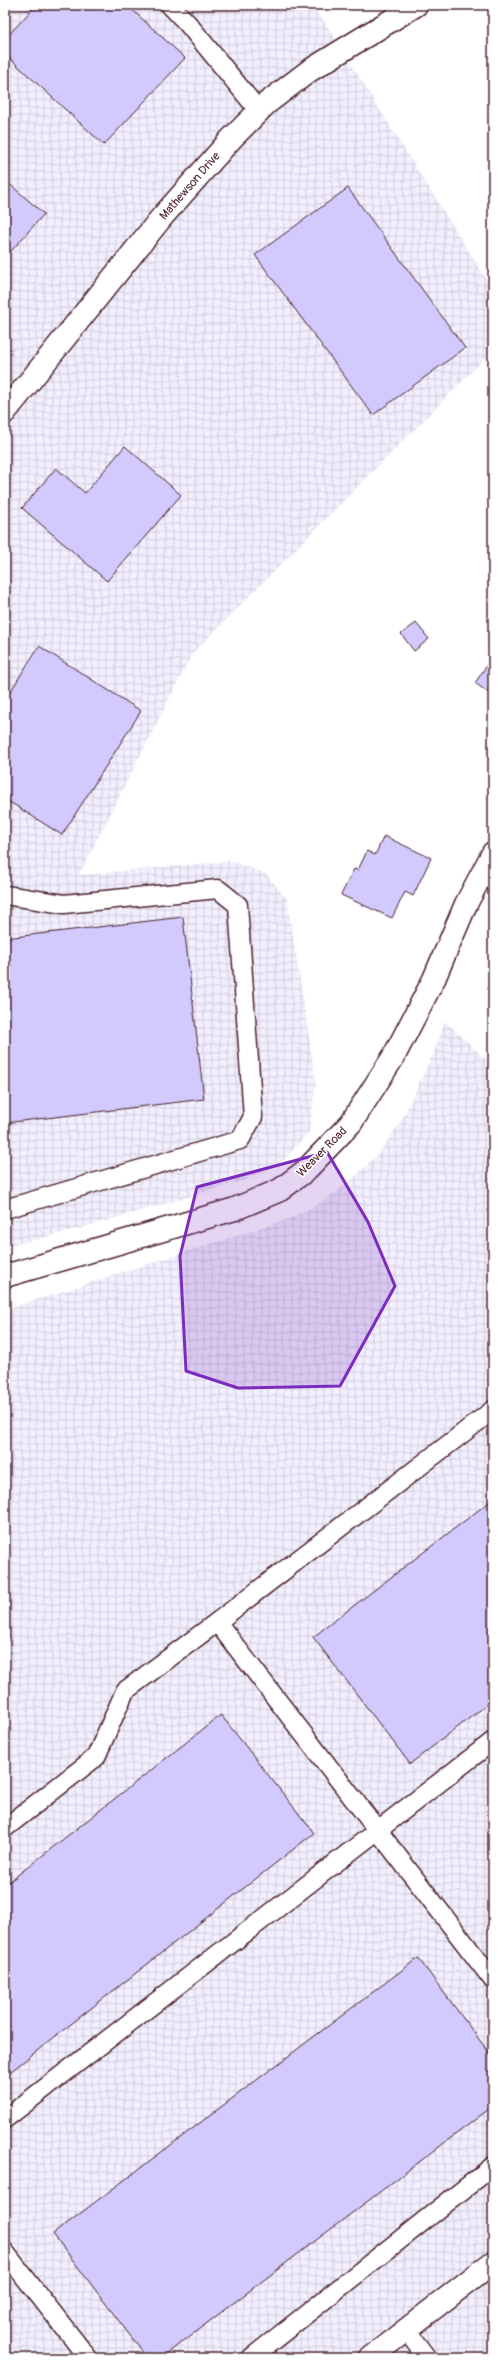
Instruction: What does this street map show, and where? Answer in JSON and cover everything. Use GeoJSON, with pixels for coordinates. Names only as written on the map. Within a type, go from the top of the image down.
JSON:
{"type":"FeatureCollection","features":[{"type":"Feature","properties":{"kind":"street","name":"Mathewson Drive"},"geometry":{"type":"LineString","coordinates":[[5,412],[162,218],[232,138],[259,111],[309,71],[416,5]]}},
{"type":"Feature","properties":{"kind":"street","name":"Weaver Road"},"geometry":{"type":"LineString","coordinates":[[5,1276],[235,1209],[280,1190],[305,1171],[351,1122],[394,1056],[434,979],[466,904],[493,853]]}},
{"type":"Feature","properties":{"kind":"street"},"geometry":{"type":"LineString","coordinates":[[370,2358],[493,2262]]}},
{"type":"Feature","properties":{"kind":"lane"},"geometry":{"type":"LineString","coordinates":[[170,5],[188,24],[259,111]]}},
{"type":"Feature","properties":{"kind":"lane"},"geometry":{"type":"LineString","coordinates":[[5,895],[64,904],[218,889],[238,904],[253,1117],[240,1140],[5,1209]]}},
{"type":"Feature","properties":{"kind":"lane"},"geometry":{"type":"LineString","coordinates":[[5,1828],[96,1757],[125,1691],[493,1410]]}},
{"type":"Feature","properties":{"kind":"lane"},"geometry":{"type":"LineString","coordinates":[[217,1622],[493,1980]]}},
{"type":"Feature","properties":{"kind":"lane"},"geometry":{"type":"LineString","coordinates":[[5,2119],[376,1830],[493,1741]]}},
{"type":"Feature","properties":{"kind":"lane"},"geometry":{"type":"LineString","coordinates":[[251,2358],[493,2166]]}},
{"type":"Feature","properties":{"kind":"lane"},"geometry":{"type":"LineString","coordinates":[[5,2252],[88,2358]]}},
{"type":"Feature","properties":{"kind":"lane"},"geometry":{"type":"LineString","coordinates":[[406,2330],[428,2358]]}},
{"type":"Feature","properties":{"kind":"highlighted area"},"geometry":{"type":"Polygon","coordinates":[[[327,1152],[368,1222],[395,1286],[340,1386],[238,1388],[186,1371],[180,1256],[197,1187],[327,1152]]]}},
{"type":"Feature","properties":{"kind":"shaded area"},"geometry":{"type":"Polygon","coordinates":[[[5,5],[309,5],[324,21],[493,290],[493,350],[192,654],[79,875],[231,861],[266,874],[287,899],[316,1082],[309,1132],[283,1161],[246,1180],[78,1229],[5,1247],[5,5]]]}},
{"type":"Feature","properties":{"kind":"shaded area"},"geometry":{"type":"Polygon","coordinates":[[[445,1021],[493,1066],[493,2358],[5,2358],[5,1310],[288,1219],[322,1202],[352,1180],[380,1152],[402,1120],[435,1050],[445,1021]]]}},
{"type":"Feature","properties":{"kind":"building"},"geometry":{"type":"Polygon","coordinates":[[[36,5],[127,5],[185,58],[104,145],[5,54],[5,39],[36,5]]]}},
{"type":"Feature","properties":{"kind":"building"},"geometry":{"type":"Polygon","coordinates":[[[5,180],[44,214],[5,258],[5,180]]]}},
{"type":"Feature","properties":{"kind":"building"},"geometry":{"type":"Polygon","coordinates":[[[348,188],[465,348],[373,415],[255,255],[348,188]]]}},
{"type":"Feature","properties":{"kind":"building"},"geometry":{"type":"Polygon","coordinates":[[[125,446],[181,495],[107,581],[22,508],[56,468],[85,493],[125,446]]]}},
{"type":"Feature","properties":{"kind":"building"},"geometry":{"type":"Polygon","coordinates":[[[416,623],[429,639],[414,651],[401,634],[416,623]]]}},
{"type":"Feature","properties":{"kind":"building"},"geometry":{"type":"Polygon","coordinates":[[[39,646],[141,711],[62,835],[5,799],[5,700],[39,646]]]}},
{"type":"Feature","properties":{"kind":"building"},"geometry":{"type":"Polygon","coordinates":[[[493,656],[493,696],[475,683],[493,656]]]}},
{"type":"Feature","properties":{"kind":"building"},"geometry":{"type":"Polygon","coordinates":[[[384,836],[431,858],[413,896],[405,892],[392,918],[341,895],[354,869],[358,870],[367,851],[375,855],[384,836]]]}},
{"type":"Feature","properties":{"kind":"building"},"geometry":{"type":"Polygon","coordinates":[[[183,917],[204,1099],[5,1123],[5,938],[183,917]]]}},
{"type":"Feature","properties":{"kind":"building"},"geometry":{"type":"Polygon","coordinates":[[[493,1499],[493,1700],[410,1764],[313,1637],[493,1499]]]}},
{"type":"Feature","properties":{"kind":"building"},"geometry":{"type":"Polygon","coordinates":[[[221,1715],[314,1833],[5,2076],[5,1885],[221,1715]]]}},
{"type":"Feature","properties":{"kind":"building"},"geometry":{"type":"Polygon","coordinates":[[[418,1958],[493,2058],[493,2106],[161,2358],[147,2358],[53,2234],[418,1958]]]}}]}
